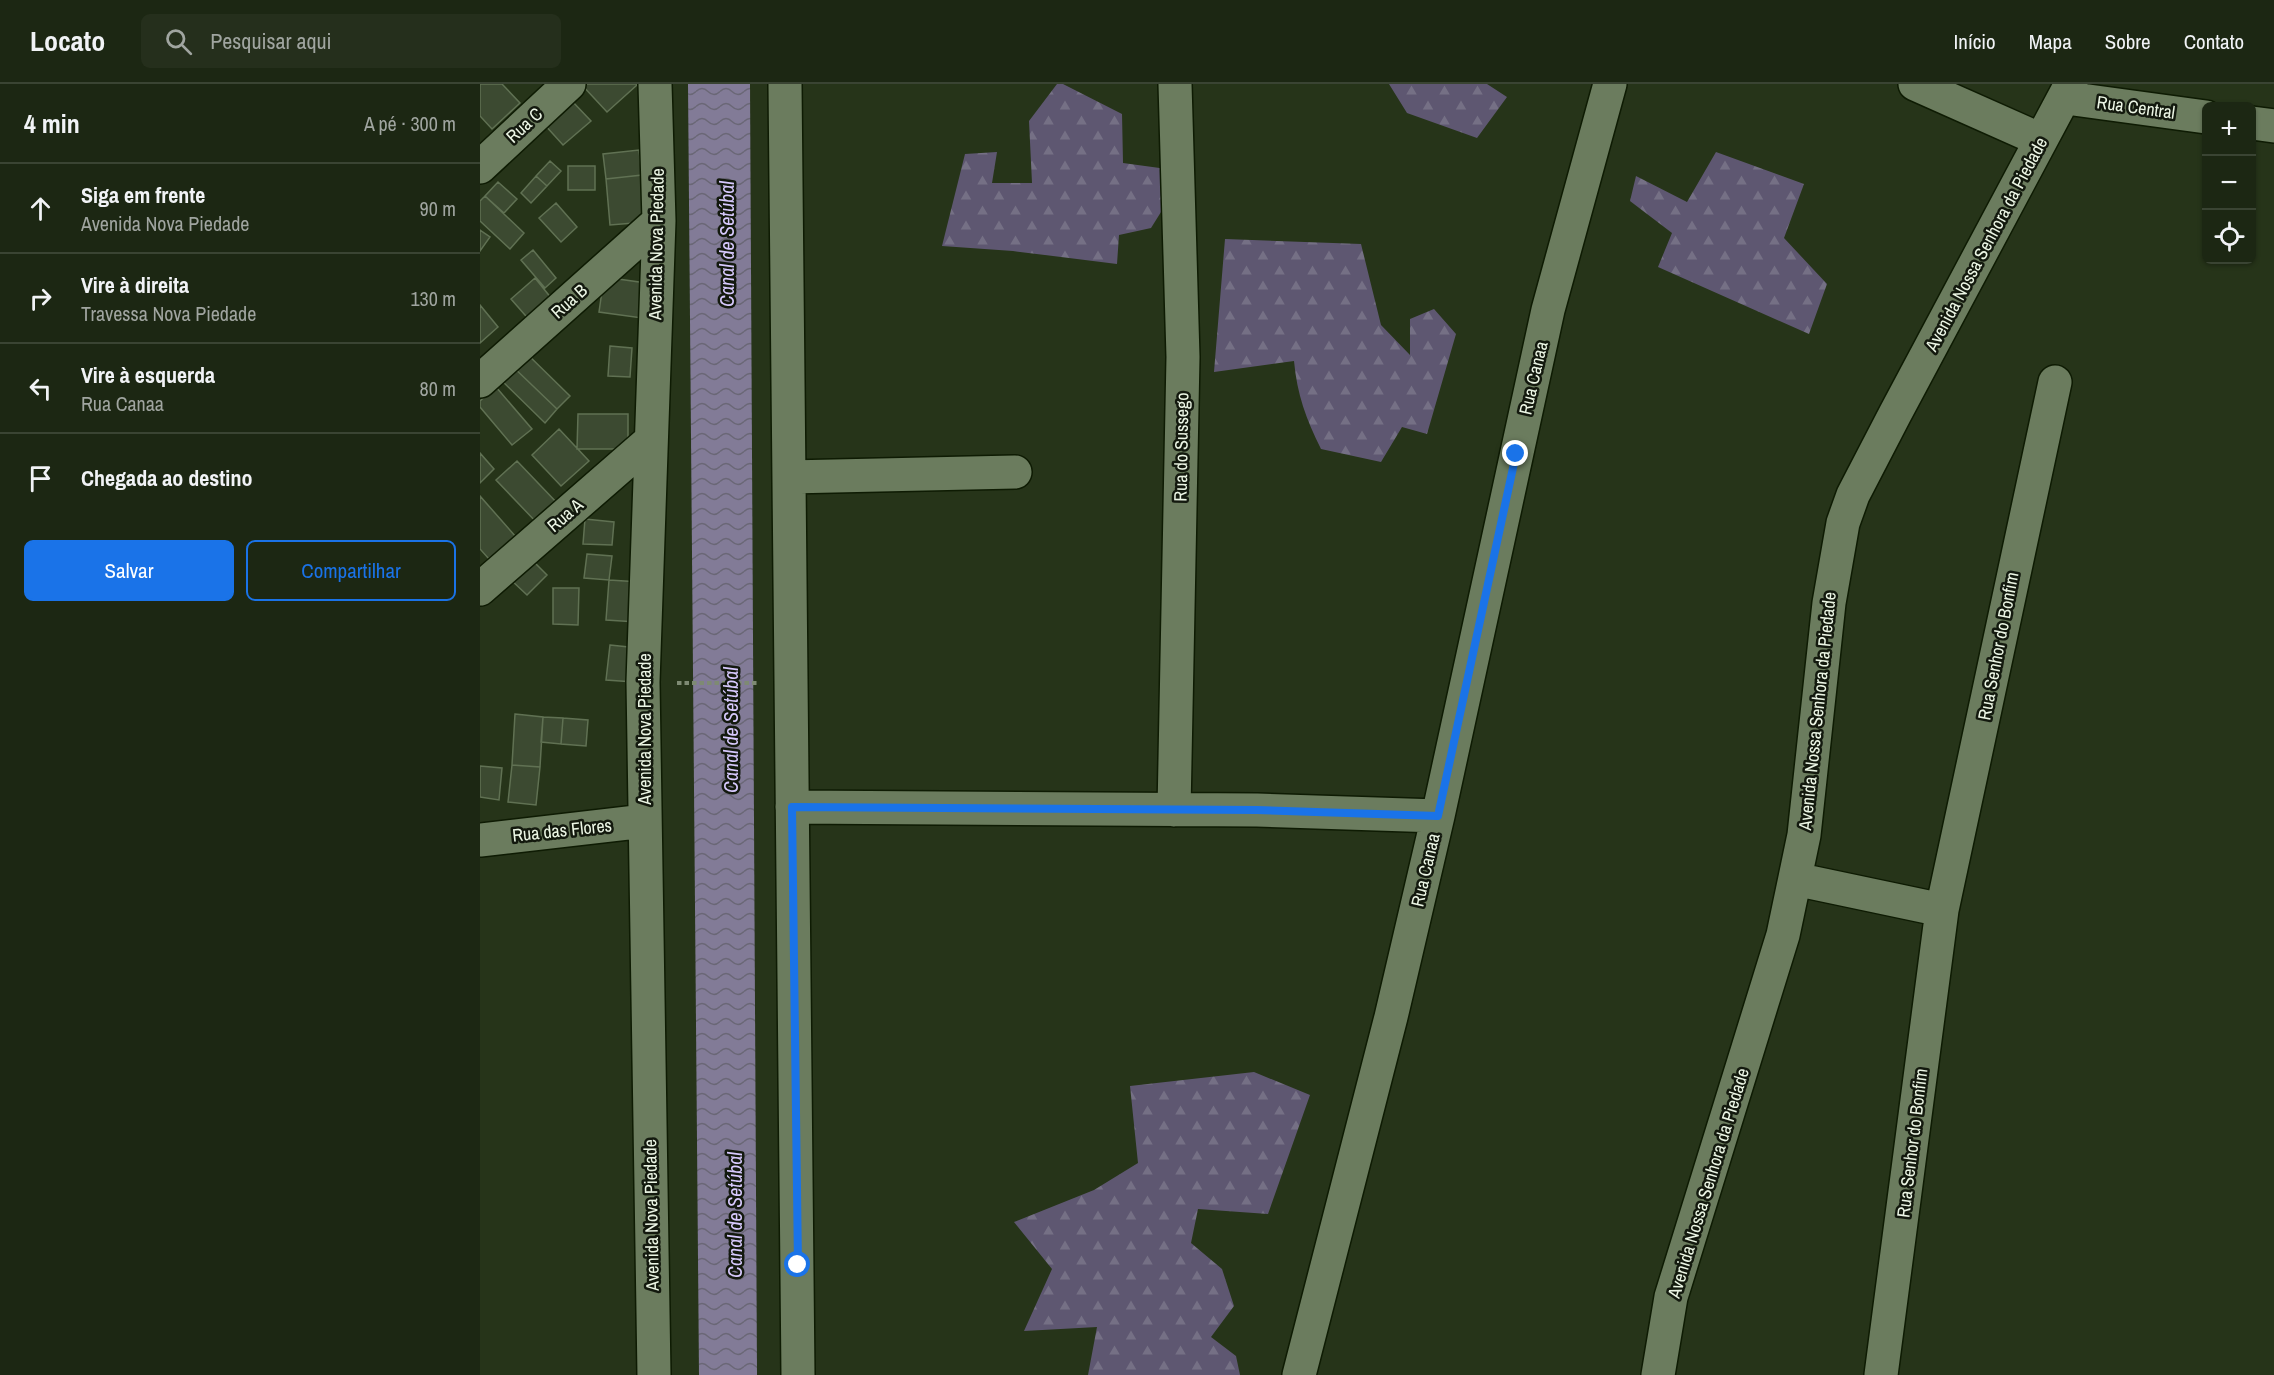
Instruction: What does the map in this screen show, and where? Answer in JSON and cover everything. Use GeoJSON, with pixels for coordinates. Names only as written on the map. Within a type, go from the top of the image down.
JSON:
{"type":"FeatureCollection","features":[{"type":"Feature","properties":{"kind":"street","name":"Rua C"},"geometry":{"type":"LineString","coordinates":[[480,167],[569,84]]}},
{"type":"Feature","properties":{"kind":"street","name":"Avenida Nova Piedade"},"geometry":{"type":"LineString","coordinates":[[654,1375],[643,682],[659,221],[655,84]]}},
{"type":"Feature","properties":{"kind":"street"},"geometry":{"type":"LineString","coordinates":[[785,84],[798,1375]]}},
{"type":"Feature","properties":{"kind":"street","name":"Rua do Sussego"},"geometry":{"type":"LineString","coordinates":[[1174,810],[1183,357],[1175,84]]}},
{"type":"Feature","properties":{"kind":"street","name":"Rua Canaa"},"geometry":{"type":"LineString","coordinates":[[1299,1375],[1388,1029],[1438,816],[1548,309],[1610,84]]}},
{"type":"Feature","properties":{"kind":"street"},"geometry":{"type":"LineString","coordinates":[[1915,84],[2041,140]]}},
{"type":"Feature","properties":{"kind":"street","name":"Avenida Nossa Senhora da Piedade"},"geometry":{"type":"LineString","coordinates":[[1658,1375],[1671,1297],[1783,935],[1804,835],[1829,603],[1843,524],[1853,495],[2068,91]]}},
{"type":"Feature","properties":{"kind":"street","name":"Rua Central"},"geometry":{"type":"LineString","coordinates":[[2068,91],[2202,116]]}},
{"type":"Feature","properties":{"kind":"street"},"geometry":{"type":"LineString","coordinates":[[2256,124],[2274,126]]}},
{"type":"Feature","properties":{"kind":"street","name":"Rua B"},"geometry":{"type":"LineString","coordinates":[[480,381],[659,221]]}},
{"type":"Feature","properties":{"kind":"street","name":"Rua Senhor do Bonfim"},"geometry":{"type":"LineString","coordinates":[[1881,1375],[1942,910],[2055,382]]}},
{"type":"Feature","properties":{"kind":"street","name":"Rua A"},"geometry":{"type":"LineString","coordinates":[[480,590],[650,441]]}},
{"type":"Feature","properties":{"kind":"street"},"geometry":{"type":"LineString","coordinates":[[789,477],[1015,472]]}},
{"type":"Feature","properties":{"kind":"street"},"geometry":{"type":"LineString","coordinates":[[792,807],[1174,810],[1438,816]]}},
{"type":"Feature","properties":{"kind":"street","name":"Rua das Flores"},"geometry":{"type":"LineString","coordinates":[[480,840],[645,821]]}},
{"type":"Feature","properties":{"kind":"street"},"geometry":{"type":"LineString","coordinates":[[1794,879],[1942,910]]}},
{"type":"Feature","properties":{"kind":"path"},"geometry":{"type":"LineString","coordinates":[[674,683],[761,683]]}},
{"type":"Feature","properties":{"kind":"green space"},"geometry":{"type":"Polygon","coordinates":[[[1057,84],[1063,84],[1122,114],[1123,163],[1167,169],[1161,212],[1151,228],[1119,235],[1117,264],[1013,251],[942,246],[965,154],[997,152],[992,183],[1032,183],[1029,121],[1057,84]]]}},
{"type":"Feature","properties":{"kind":"green space"},"geometry":{"type":"Polygon","coordinates":[[[1389,84],[1487,84],[1507,97],[1477,138],[1407,113],[1389,84]]]}},
{"type":"Feature","properties":{"kind":"green space"},"geometry":{"type":"Polygon","coordinates":[[[1716,152],[1804,184],[1784,238],[1827,284],[1809,334],[1658,267],[1672,233],[1630,201],[1636,176],[1687,202],[1716,152]]]}},
{"type":"Feature","properties":{"kind":"green space"},"geometry":{"type":"Polygon","coordinates":[[[1225,239],[1361,244],[1381,325],[1410,355],[1410,319],[1434,309],[1456,334],[1427,434],[1402,427],[1381,462],[1321,449],[1303,406],[1294,361],[1214,372],[1225,239]]]}},
{"type":"Feature","properties":{"kind":"green space"},"geometry":{"type":"Polygon","coordinates":[[[1254,1072],[1310,1095],[1268,1214],[1198,1209],[1191,1243],[1222,1269],[1234,1306],[1211,1337],[1236,1356],[1240,1375],[1088,1375],[1097,1327],[1024,1331],[1052,1269],[1014,1222],[1094,1190],[1138,1163],[1130,1086],[1254,1072]]]}},
{"type":"Feature","properties":{"kind":"water","name":"Canal de Setúbal"},"geometry":{"type":"Polygon","coordinates":[[[688,84],[750,84],[757,1375],[699,1375],[688,84]]]}},
{"type":"Feature","properties":{"kind":"building"},"geometry":{"type":"Polygon","coordinates":[[[480,84],[502,84],[520,103],[492,129],[480,116],[480,84]]]}},
{"type":"Feature","properties":{"kind":"building"},"geometry":{"type":"Polygon","coordinates":[[[581,84],[636,84],[637,85],[607,112],[581,84]]]}},
{"type":"Feature","properties":{"kind":"building"},"geometry":{"type":"Polygon","coordinates":[[[571,100],[591,121],[563,145],[544,124],[571,100]]]}},
{"type":"Feature","properties":{"kind":"building"},"geometry":{"type":"Polygon","coordinates":[[[639,150],[642,175],[606,179],[603,154],[639,150]]]}},
{"type":"Feature","properties":{"kind":"building"},"geometry":{"type":"Polygon","coordinates":[[[550,161],[561,171],[547,186],[536,176],[550,161]]]}},
{"type":"Feature","properties":{"kind":"building"},"geometry":{"type":"Polygon","coordinates":[[[568,166],[595,166],[595,190],[568,190],[568,166]]]}},
{"type":"Feature","properties":{"kind":"building"},"geometry":{"type":"Polygon","coordinates":[[[642,175],[646,222],[610,225],[606,179],[642,175]]]}},
{"type":"Feature","properties":{"kind":"building"},"geometry":{"type":"Polygon","coordinates":[[[536,176],[547,186],[531,203],[521,193],[536,176]]]}},
{"type":"Feature","properties":{"kind":"building"},"geometry":{"type":"Polygon","coordinates":[[[498,182],[517,199],[504,213],[485,196],[498,182]]]}},
{"type":"Feature","properties":{"kind":"building"},"geometry":{"type":"Polygon","coordinates":[[[485,196],[524,233],[510,249],[480,221],[480,201],[485,196]]]}},
{"type":"Feature","properties":{"kind":"building"},"geometry":{"type":"Polygon","coordinates":[[[556,203],[577,227],[561,242],[539,218],[556,203]]]}},
{"type":"Feature","properties":{"kind":"building"},"geometry":{"type":"Polygon","coordinates":[[[480,230],[490,237],[480,251],[480,230]]]}},
{"type":"Feature","properties":{"kind":"building"},"geometry":{"type":"Polygon","coordinates":[[[533,250],[556,278],[545,288],[521,260],[533,250]]]}},
{"type":"Feature","properties":{"kind":"building"},"geometry":{"type":"Polygon","coordinates":[[[604,277],[646,283],[642,318],[599,312],[604,277]]]}},
{"type":"Feature","properties":{"kind":"building"},"geometry":{"type":"Polygon","coordinates":[[[535,278],[556,304],[532,323],[511,299],[535,278]]]}},
{"type":"Feature","properties":{"kind":"building"},"geometry":{"type":"Polygon","coordinates":[[[480,305],[498,327],[480,343],[480,305]]]}},
{"type":"Feature","properties":{"kind":"building"},"geometry":{"type":"Polygon","coordinates":[[[610,346],[632,348],[630,377],[608,376],[610,346]]]}},
{"type":"Feature","properties":{"kind":"building"},"geometry":{"type":"Polygon","coordinates":[[[522,349],[570,396],[557,409],[509,363],[522,349]]]}},
{"type":"Feature","properties":{"kind":"building"},"geometry":{"type":"Polygon","coordinates":[[[509,363],[557,409],[545,423],[497,376],[509,363]]]}},
{"type":"Feature","properties":{"kind":"building"},"geometry":{"type":"Polygon","coordinates":[[[496,387],[532,429],[512,445],[480,407],[480,401],[496,387]]]}},
{"type":"Feature","properties":{"kind":"building"},"geometry":{"type":"Polygon","coordinates":[[[578,414],[628,414],[628,449],[577,449],[578,414]]]}},
{"type":"Feature","properties":{"kind":"building"},"geometry":{"type":"Polygon","coordinates":[[[559,429],[589,461],[561,486],[532,455],[559,429]]]}},
{"type":"Feature","properties":{"kind":"building"},"geometry":{"type":"Polygon","coordinates":[[[480,453],[494,469],[480,483],[480,453]]]}},
{"type":"Feature","properties":{"kind":"building"},"geometry":{"type":"Polygon","coordinates":[[[517,461],[559,505],[538,524],[496,480],[517,461]]]}},
{"type":"Feature","properties":{"kind":"building"},"geometry":{"type":"Polygon","coordinates":[[[480,496],[523,545],[497,568],[480,549],[480,496]]]}},
{"type":"Feature","properties":{"kind":"building"},"geometry":{"type":"Polygon","coordinates":[[[585,519],[614,522],[612,545],[583,544],[585,519]]]}},
{"type":"Feature","properties":{"kind":"building"},"geometry":{"type":"Polygon","coordinates":[[[587,554],[612,556],[609,580],[584,578],[587,554]]]}},
{"type":"Feature","properties":{"kind":"building"},"geometry":{"type":"Polygon","coordinates":[[[530,558],[547,575],[527,595],[510,579],[530,558]]]}},
{"type":"Feature","properties":{"kind":"building"},"geometry":{"type":"Polygon","coordinates":[[[609,580],[640,582],[637,622],[606,620],[609,580]]]}},
{"type":"Feature","properties":{"kind":"building"},"geometry":{"type":"Polygon","coordinates":[[[553,588],[579,588],[578,625],[553,624],[553,588]]]}},
{"type":"Feature","properties":{"kind":"building"},"geometry":{"type":"Polygon","coordinates":[[[610,645],[638,648],[634,682],[606,680],[610,645]]]}},
{"type":"Feature","properties":{"kind":"building"},"geometry":{"type":"Polygon","coordinates":[[[515,714],[543,717],[540,767],[512,765],[515,714]]]}},
{"type":"Feature","properties":{"kind":"building"},"geometry":{"type":"Polygon","coordinates":[[[543,717],[563,718],[561,744],[541,742],[543,717]]]}},
{"type":"Feature","properties":{"kind":"building"},"geometry":{"type":"Polygon","coordinates":[[[563,718],[588,720],[586,746],[561,744],[563,718]]]}},
{"type":"Feature","properties":{"kind":"building"},"geometry":{"type":"Polygon","coordinates":[[[512,765],[540,767],[536,805],[508,802],[512,765]]]}},
{"type":"Feature","properties":{"kind":"building"},"geometry":{"type":"Polygon","coordinates":[[[480,766],[502,768],[499,800],[480,797],[480,766]]]}},
{"type":"Feature","properties":{"kind":"route"},"geometry":{"type":"LineString","coordinates":[[798,1265],[792,807],[1257,810],[1438,816],[1516,454]]}}]}
